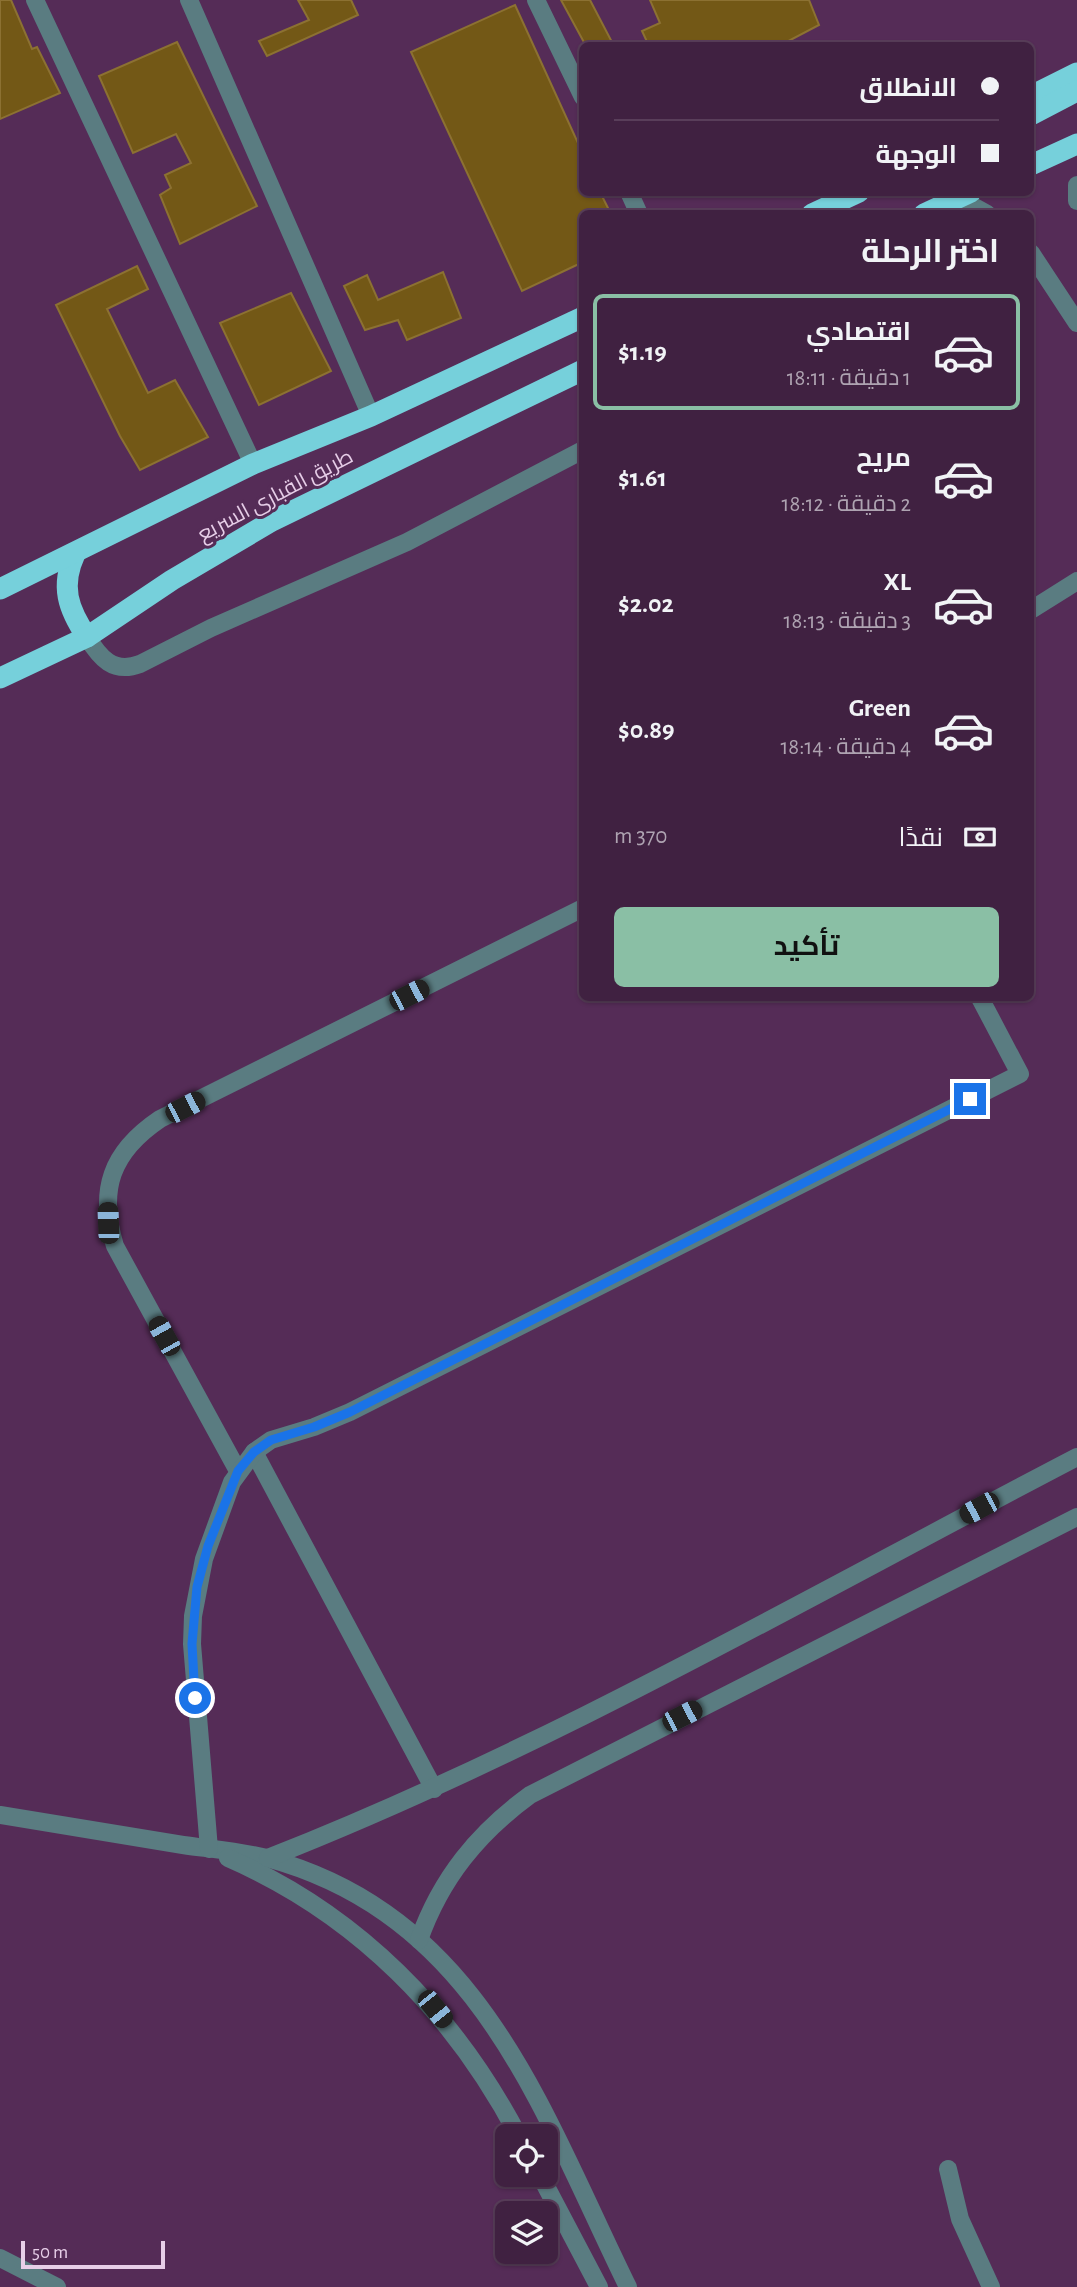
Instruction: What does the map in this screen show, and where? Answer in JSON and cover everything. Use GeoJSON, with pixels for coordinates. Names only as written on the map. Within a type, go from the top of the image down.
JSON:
{"type":"FeatureCollection","features":[{"type":"Feature","properties":{"kind":"highway"},"geometry":{"type":"LineString","coordinates":[[1034,95],[1077,74]]}},
{"type":"Feature","properties":{"kind":"highway"},"geometry":{"type":"LineString","coordinates":[[1034,113],[1077,91]]}},
{"type":"Feature","properties":{"kind":"highway"},"geometry":{"type":"LineString","coordinates":[[1034,164],[1077,144]]}},
{"type":"Feature","properties":{"kind":"highway"},"geometry":{"type":"LineString","coordinates":[[821,210],[850,196]]}},
{"type":"Feature","properties":{"kind":"highway"},"geometry":{"type":"LineString","coordinates":[[933,210],[963,196]]}},
{"type":"Feature","properties":{"kind":"highway","name":"طريق القبارى السريع"},"geometry":{"type":"LineString","coordinates":[[0,589],[253,464],[371,416],[579,319]]}},
{"type":"Feature","properties":{"kind":"highway","name":"طريق القبارى السريع"},"geometry":{"type":"LineString","coordinates":[[0,678],[87,637],[172,580],[272,521],[579,372]]}},
{"type":"Feature","properties":{"kind":"highway"},"geometry":{"type":"LineString","coordinates":[[75,554],[66,591],[73,616],[87,637]]}},
{"type":"Feature","properties":{"kind":"street"},"geometry":{"type":"LineString","coordinates":[[35,0],[253,464]]}},
{"type":"Feature","properties":{"kind":"street"},"geometry":{"type":"LineString","coordinates":[[189,0],[371,416]]}},
{"type":"Feature","properties":{"kind":"street"},"geometry":{"type":"LineString","coordinates":[[536,0],[579,89]]}},
{"type":"Feature","properties":{"kind":"street"},"geometry":{"type":"LineString","coordinates":[[1077,185],[1077,200]]}},
{"type":"Feature","properties":{"kind":"street"},"geometry":{"type":"LineString","coordinates":[[966,196],[982,210]]}},
{"type":"Feature","properties":{"kind":"street"},"geometry":{"type":"LineString","coordinates":[[1034,258],[1077,323]]}},
{"type":"Feature","properties":{"kind":"street"},"geometry":{"type":"LineString","coordinates":[[87,637],[98,654],[113,666],[131,667],[140,664],[211,628],[407,542],[579,452]]}},
{"type":"Feature","properties":{"kind":"street"},"geometry":{"type":"LineString","coordinates":[[1034,608],[1077,581]]}},
{"type":"Feature","properties":{"kind":"street"},"geometry":{"type":"LineString","coordinates":[[238,1471],[115,1247],[108,1223],[107,1198],[112,1174],[123,1151],[140,1133],[160,1119],[579,910]]}},
{"type":"Feature","properties":{"kind":"street"},"geometry":{"type":"LineString","coordinates":[[209,1849],[193,1673],[193,1616],[204,1559],[238,1471],[254,1452],[271,1440],[314,1427],[350,1412],[1020,1074],[982,1001]]}},
{"type":"Feature","properties":{"kind":"street"},"geometry":{"type":"LineString","coordinates":[[254,1452],[434,1789]]}},
{"type":"Feature","properties":{"kind":"street"},"geometry":{"type":"LineString","coordinates":[[268,1858],[434,1789],[550,1732],[1077,1457]]}},
{"type":"Feature","properties":{"kind":"street"},"geometry":{"type":"LineString","coordinates":[[419,1940],[427,1916],[454,1869],[488,1828],[530,1795],[1077,1517]]}},
{"type":"Feature","properties":{"kind":"street"},"geometry":{"type":"LineString","coordinates":[[0,1815],[268,1858],[336,1885],[379,1910],[419,1940],[464,1983],[501,2034],[628,2287]]}},
{"type":"Feature","properties":{"kind":"street"},"geometry":{"type":"LineString","coordinates":[[209,1849],[293,1890],[360,1937],[403,1975],[464,2045],[511,2124]]}},
{"type":"Feature","properties":{"kind":"street"},"geometry":{"type":"LineString","coordinates":[[948,2169],[964,2231],[991,2287]]}},
{"type":"Feature","properties":{"kind":"street"},"geometry":{"type":"LineString","coordinates":[[546,2187],[599,2287]]}},
{"type":"Feature","properties":{"kind":"street"},"geometry":{"type":"LineString","coordinates":[[0,2258],[57,2287]]}},
{"type":"Feature","properties":{"kind":"building"},"geometry":{"type":"Polygon","coordinates":[[[0,0],[11,0],[32,49],[37,47],[60,93],[0,119],[0,0]]]}},
{"type":"Feature","properties":{"kind":"building"},"geometry":{"type":"Polygon","coordinates":[[[298,0],[351,0],[358,15],[267,56],[259,41],[309,20],[298,0]]]}},
{"type":"Feature","properties":{"kind":"building"},"geometry":{"type":"Polygon","coordinates":[[[561,0],[590,0],[612,42],[584,42],[561,0]]]}},
{"type":"Feature","properties":{"kind":"building"},"geometry":{"type":"Polygon","coordinates":[[[650,0],[809,0],[819,25],[787,42],[647,42],[642,31],[660,23],[650,0]]]}},
{"type":"Feature","properties":{"kind":"building"},"geometry":{"type":"Polygon","coordinates":[[[515,5],[579,145],[579,196],[602,196],[609,210],[579,210],[579,264],[522,291],[411,52],[515,5]]]}},
{"type":"Feature","properties":{"kind":"building"},"geometry":{"type":"Polygon","coordinates":[[[177,42],[257,206],[180,244],[160,195],[171,188],[165,175],[191,163],[176,134],[133,153],[99,76],[177,42]]]}},
{"type":"Feature","properties":{"kind":"building"},"geometry":{"type":"Polygon","coordinates":[[[137,266],[148,289],[107,309],[148,393],[175,380],[208,437],[140,470],[120,436],[56,305],[137,266]]]}},
{"type":"Feature","properties":{"kind":"building"},"geometry":{"type":"Polygon","coordinates":[[[443,272],[461,318],[407,340],[398,320],[365,330],[344,286],[367,275],[378,300],[443,272]]]}},
{"type":"Feature","properties":{"kind":"building"},"geometry":{"type":"Polygon","coordinates":[[[291,293],[331,371],[259,405],[220,323],[291,293]]]}},
{"type":"Feature","properties":{"kind":"route"},"geometry":{"type":"LineString","coordinates":[[195,1698],[193,1616],[204,1559],[232,1482],[246,1461],[264,1444],[350,1412],[970,1099]]}}]}
